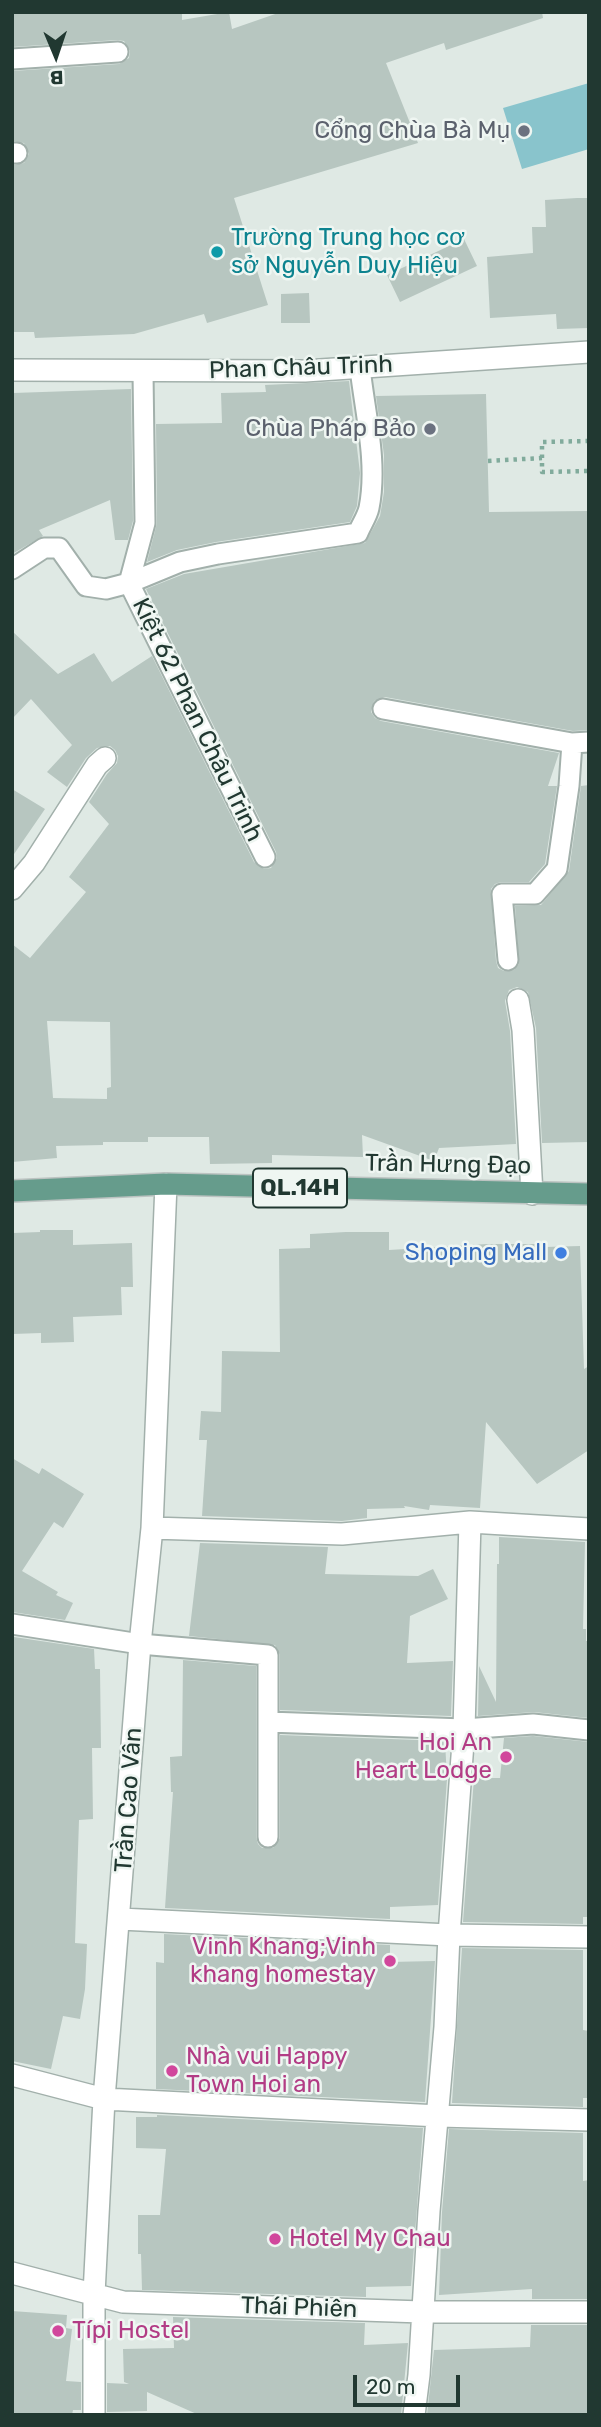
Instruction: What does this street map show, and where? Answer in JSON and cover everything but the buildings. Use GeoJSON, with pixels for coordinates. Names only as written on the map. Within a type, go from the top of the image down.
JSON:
{"type":"FeatureCollection","features":[{"type":"Feature","properties":{"kind":"main road","name":"Trần Hưng Đạo"},"geometry":{"type":"LineString","coordinates":[[12,1191],[166,1184],[589,1194]]}},
{"type":"Feature","properties":{"kind":"street","name":"Phan Châu Trinh"},"geometry":{"type":"LineString","coordinates":[[12,370],[305,371],[589,352]]}},
{"type":"Feature","properties":{"kind":"street"},"geometry":{"type":"LineString","coordinates":[[12,889],[34,863],[97,765],[105,758]]}},
{"type":"Feature","properties":{"kind":"street"},"geometry":{"type":"LineString","coordinates":[[518,1000],[523,1030],[532,1194]]}},
{"type":"Feature","properties":{"kind":"street","name":"Trần Cao Vân"},"geometry":{"type":"LineString","coordinates":[[94,2415],[94,2294],[104,2099],[140,1644],[152,1528],[166,1184]]}},
{"type":"Feature","properties":{"kind":"street"},"geometry":{"type":"LineString","coordinates":[[414,2415],[439,2116],[464,1728],[470,1522]]}},
{"type":"Feature","properties":{"kind":"street"},"geometry":{"type":"LineString","coordinates":[[152,1528],[342,1534],[470,1522],[589,1529]]}},
{"type":"Feature","properties":{"kind":"street"},"geometry":{"type":"LineString","coordinates":[[120,1919],[449,1935],[589,1937]]}},
{"type":"Feature","properties":{"kind":"street"},"geometry":{"type":"LineString","coordinates":[[12,2075],[104,2099],[439,2116],[589,2120]]}},
{"type":"Feature","properties":{"kind":"street","name":"Thái Phiên"},"geometry":{"type":"LineString","coordinates":[[12,2273],[123,2302],[422,2312],[589,2312]]}},
{"type":"Feature","properties":{"kind":"lane"},"geometry":{"type":"LineString","coordinates":[[12,59],[118,52]]}},
{"type":"Feature","properties":{"kind":"lane","name":"Kiệt 62 Phan Châu Trinh"},"geometry":{"type":"LineString","coordinates":[[129,583],[180,562],[358,533],[368,511],[371,484],[371,460],[360,368]]}},
{"type":"Feature","properties":{"kind":"lane","name":"Kiệt 62 Phan Châu Trinh"},"geometry":{"type":"LineString","coordinates":[[143,372],[145,523],[129,583],[265,857]]}},
{"type":"Feature","properties":{"kind":"lane"},"geometry":{"type":"LineString","coordinates":[[12,569],[44,548],[56,547],[86,586],[106,589],[129,583]]}},
{"type":"Feature","properties":{"kind":"lane"},"geometry":{"type":"LineString","coordinates":[[383,709],[580,742],[569,786],[557,869],[535,894],[502,894],[508,960]]}},
{"type":"Feature","properties":{"kind":"lane"},"geometry":{"type":"LineString","coordinates":[[12,1624],[140,1644],[268,1655],[268,1837]]}},
{"type":"Feature","properties":{"kind":"lane"},"geometry":{"type":"LineString","coordinates":[[268,1722],[464,1728],[533,1724],[589,1731]]}},
{"type":"Feature","properties":{"kind":"path"},"geometry":{"type":"LineString","coordinates":[[589,441],[541,442],[542,472],[589,471]]}},
{"type":"Feature","properties":{"kind":"path"},"geometry":{"type":"LineString","coordinates":[[488,461],[542,458]]}},
{"type":"Feature","properties":{"kind":"water"},"geometry":{"type":"Polygon","coordinates":[[[589,83],[589,149],[522,169],[503,108],[589,83]]]}},
{"type":"Feature","properties":{"kind":"place","name":"Cổng Chùa Bà Mụ"},"geometry":{"type":"Point","coordinates":[524,131]}},
{"type":"Feature","properties":{"kind":"place","name":"Trường Trung học cơ sở Nguyễn Duy Hiệu"},"geometry":{"type":"Point","coordinates":[217,252]}},
{"type":"Feature","properties":{"kind":"place","name":"Chùa Pháp Bảo"},"geometry":{"type":"Point","coordinates":[430,429]}},
{"type":"Feature","properties":{"kind":"place","name":"Shoping Mall"},"geometry":{"type":"Point","coordinates":[561,1253]}},
{"type":"Feature","properties":{"kind":"place","name":"Hoi An Heart Lodge"},"geometry":{"type":"Point","coordinates":[506,1757]}},
{"type":"Feature","properties":{"kind":"place","name":"Vinh Khang;Vinh khang homestay"},"geometry":{"type":"Point","coordinates":[390,1961]}},
{"type":"Feature","properties":{"kind":"place","name":"Nhà vui Happy Town Hoi an"},"geometry":{"type":"Point","coordinates":[172,2071]}},
{"type":"Feature","properties":{"kind":"place","name":"Hotel My Chau"},"geometry":{"type":"Point","coordinates":[275,2239]}},
{"type":"Feature","properties":{"kind":"place","name":"Típi Hostel"},"geometry":{"type":"Point","coordinates":[58,2331]}}]}
